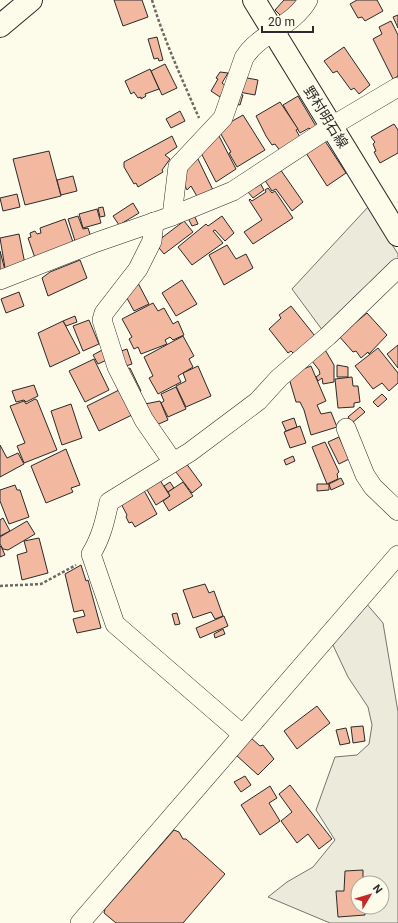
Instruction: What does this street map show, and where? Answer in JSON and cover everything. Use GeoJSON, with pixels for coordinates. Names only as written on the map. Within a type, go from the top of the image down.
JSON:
{"type":"FeatureCollection","features":[{"type":"Feature","properties":{"kind":"main road"},"geometry":{"type":"LineString","coordinates":[[0,26],[31,0]]}},
{"type":"Feature","properties":{"kind":"main road","name":"野村明石線"},"geometry":{"type":"LineString","coordinates":[[254,0],[398,235]]}},
{"type":"Feature","properties":{"kind":"street"},"geometry":{"type":"LineString","coordinates":[[172,216],[178,166],[223,118],[244,58],[249,50],[298,13],[308,0]]}},
{"type":"Feature","properties":{"kind":"street"},"geometry":{"type":"LineString","coordinates":[[0,280],[172,216],[233,191],[332,126],[398,87]]}},
{"type":"Feature","properties":{"kind":"street"},"geometry":{"type":"LineString","coordinates":[[154,222],[152,241],[138,269],[104,313],[102,320],[117,367],[144,420],[173,462]]}},
{"type":"Feature","properties":{"kind":"street"},"geometry":{"type":"LineString","coordinates":[[242,734],[115,624],[91,554],[98,544],[104,526],[109,502],[190,452],[258,401],[279,378],[328,336],[398,268]]}},
{"type":"Feature","properties":{"kind":"street"},"geometry":{"type":"LineString","coordinates":[[346,428],[365,475],[373,487],[398,511]]}},
{"type":"Feature","properties":{"kind":"street"},"geometry":{"type":"LineString","coordinates":[[80,923],[398,555]]}},
{"type":"Feature","properties":{"kind":"path"},"geometry":{"type":"LineString","coordinates":[[152,0],[160,26],[207,134]]}},
{"type":"Feature","properties":{"kind":"path"},"geometry":{"type":"LineString","coordinates":[[0,586],[40,584],[75,566],[91,554]]}},
{"type":"Feature","properties":{"kind":"shaded area"},"geometry":{"type":"Polygon","coordinates":[[[368,207],[398,254],[398,266],[323,331],[292,289],[368,207]]]}},
{"type":"Feature","properties":{"kind":"shaded area"},"geometry":{"type":"Polygon","coordinates":[[[365,602],[383,623],[398,712],[398,923],[330,923],[268,897],[287,882],[313,867],[335,840],[316,810],[335,757],[357,755],[369,744],[372,725],[368,707],[348,677],[331,641],[365,602]]]}},
{"type":"Feature","properties":{"kind":"building"},"geometry":{"type":"Polygon","coordinates":[[[114,0],[142,0],[148,17],[123,26],[114,0]]]}},
{"type":"Feature","properties":{"kind":"building"},"geometry":{"type":"Polygon","coordinates":[[[284,0],[301,0],[284,19],[275,10],[284,0]]]}},
{"type":"Feature","properties":{"kind":"building"},"geometry":{"type":"Polygon","coordinates":[[[357,0],[377,0],[383,11],[365,21],[362,17],[358,18],[350,4],[357,0]]]}},
{"type":"Feature","properties":{"kind":"building"},"geometry":{"type":"Polygon","coordinates":[[[398,15],[398,28],[393,17],[398,15]]]}},
{"type":"Feature","properties":{"kind":"building"},"geometry":{"type":"Polygon","coordinates":[[[391,21],[398,35],[398,76],[393,79],[373,39],[382,34],[379,27],[391,21]]]}},
{"type":"Feature","properties":{"kind":"building"},"geometry":{"type":"Polygon","coordinates":[[[157,37],[163,60],[159,61],[158,58],[154,59],[148,39],[157,37]]]}},
{"type":"Feature","properties":{"kind":"building"},"geometry":{"type":"Polygon","coordinates":[[[344,47],[370,85],[359,94],[354,88],[351,90],[337,71],[333,73],[324,61],[344,47]]]}},
{"type":"Feature","properties":{"kind":"building"},"geometry":{"type":"Polygon","coordinates":[[[165,64],[177,88],[162,95],[151,71],[165,64]]]}},
{"type":"Feature","properties":{"kind":"building"},"geometry":{"type":"Polygon","coordinates":[[[150,69],[159,89],[145,94],[146,96],[141,99],[141,97],[138,98],[134,92],[131,94],[125,81],[150,69]]]}},
{"type":"Feature","properties":{"kind":"building"},"geometry":{"type":"Polygon","coordinates":[[[220,72],[228,73],[222,83],[227,87],[220,97],[211,91],[220,72]]]}},
{"type":"Feature","properties":{"kind":"building"},"geometry":{"type":"Polygon","coordinates":[[[242,77],[258,80],[255,95],[239,92],[242,77]]]}},
{"type":"Feature","properties":{"kind":"building"},"geometry":{"type":"Polygon","coordinates":[[[238,93],[243,95],[240,105],[235,104],[238,93]]]}},
{"type":"Feature","properties":{"kind":"building"},"geometry":{"type":"Polygon","coordinates":[[[298,96],[317,128],[312,131],[309,128],[300,133],[283,105],[298,96]]]}},
{"type":"Feature","properties":{"kind":"building"},"geometry":{"type":"Polygon","coordinates":[[[280,102],[298,129],[296,130],[301,139],[281,152],[275,144],[272,145],[256,116],[280,102]]]}},
{"type":"Feature","properties":{"kind":"building"},"geometry":{"type":"Polygon","coordinates":[[[180,111],[185,121],[171,128],[166,119],[180,111]]]}},
{"type":"Feature","properties":{"kind":"building"},"geometry":{"type":"Polygon","coordinates":[[[243,115],[265,150],[237,167],[229,153],[231,152],[218,129],[243,115]]]}},
{"type":"Feature","properties":{"kind":"building"},"geometry":{"type":"Polygon","coordinates":[[[394,124],[398,130],[398,153],[380,163],[374,152],[376,151],[373,144],[375,142],[371,137],[394,124]]]}},
{"type":"Feature","properties":{"kind":"building"},"geometry":{"type":"Polygon","coordinates":[[[217,132],[236,169],[216,182],[199,149],[217,132]]]}},
{"type":"Feature","properties":{"kind":"building"},"geometry":{"type":"Polygon","coordinates":[[[172,136],[177,147],[165,155],[170,159],[162,170],[163,172],[138,187],[136,183],[134,184],[124,167],[124,162],[172,136]]]}},
{"type":"Feature","properties":{"kind":"building"},"geometry":{"type":"Polygon","coordinates":[[[325,141],[346,173],[327,186],[306,153],[325,141]]]}},
{"type":"Feature","properties":{"kind":"building"},"geometry":{"type":"Polygon","coordinates":[[[49,151],[61,196],[25,205],[13,159],[49,151]]]}},
{"type":"Feature","properties":{"kind":"building"},"geometry":{"type":"Polygon","coordinates":[[[197,157],[213,190],[198,198],[191,186],[187,190],[179,175],[197,157]]]}},
{"type":"Feature","properties":{"kind":"building"},"geometry":{"type":"Polygon","coordinates":[[[280,169],[303,202],[292,211],[276,189],[272,191],[264,179],[280,169]]]}},
{"type":"Feature","properties":{"kind":"building"},"geometry":{"type":"Polygon","coordinates":[[[73,176],[77,191],[61,195],[57,180],[73,176]]]}},
{"type":"Feature","properties":{"kind":"building"},"geometry":{"type":"Polygon","coordinates":[[[260,183],[264,190],[253,198],[248,192],[260,183]]]}},
{"type":"Feature","properties":{"kind":"building"},"geometry":{"type":"Polygon","coordinates":[[[268,188],[272,193],[275,191],[293,218],[253,244],[244,232],[262,220],[249,200],[250,199],[252,201],[266,192],[265,190],[268,188]]]}},
{"type":"Feature","properties":{"kind":"building"},"geometry":{"type":"Polygon","coordinates":[[[17,194],[20,207],[3,211],[0,198],[17,194]]]}},
{"type":"Feature","properties":{"kind":"building"},"geometry":{"type":"Polygon","coordinates":[[[133,203],[139,213],[119,225],[113,216],[133,203]]]}},
{"type":"Feature","properties":{"kind":"building"},"geometry":{"type":"Polygon","coordinates":[[[103,207],[105,216],[100,217],[98,208],[103,207]]]}},
{"type":"Feature","properties":{"kind":"building"},"geometry":{"type":"Polygon","coordinates":[[[97,209],[101,223],[83,228],[79,214],[97,209]]]}},
{"type":"Feature","properties":{"kind":"building"},"geometry":{"type":"Polygon","coordinates":[[[194,215],[198,224],[192,226],[188,218],[194,215]]]}},
{"type":"Feature","properties":{"kind":"building"},"geometry":{"type":"Polygon","coordinates":[[[78,216],[83,229],[88,228],[91,237],[76,244],[68,219],[78,216]]]}},
{"type":"Feature","properties":{"kind":"building"},"geometry":{"type":"Polygon","coordinates":[[[222,216],[234,233],[225,241],[215,230],[213,231],[223,243],[192,265],[178,247],[206,224],[208,226],[222,216]]]}},
{"type":"Feature","properties":{"kind":"building"},"geometry":{"type":"Polygon","coordinates":[[[65,219],[74,245],[35,258],[28,238],[31,237],[30,233],[35,231],[37,234],[41,233],[40,228],[65,219]]]}},
{"type":"Feature","properties":{"kind":"building"},"geometry":{"type":"Polygon","coordinates":[[[184,221],[193,232],[164,254],[155,243],[184,221]]]}},
{"type":"Feature","properties":{"kind":"building"},"geometry":{"type":"Polygon","coordinates":[[[19,234],[25,264],[5,268],[0,238],[19,234]]]}},
{"type":"Feature","properties":{"kind":"building"},"geometry":{"type":"Polygon","coordinates":[[[227,245],[236,259],[246,254],[253,268],[224,285],[209,255],[227,245]]]}},
{"type":"Feature","properties":{"kind":"building"},"geometry":{"type":"Polygon","coordinates":[[[0,251],[5,270],[0,272],[0,251]]]}},
{"type":"Feature","properties":{"kind":"building"},"geometry":{"type":"Polygon","coordinates":[[[80,260],[87,278],[48,296],[42,278],[50,272],[80,260]]]}},
{"type":"Feature","properties":{"kind":"building"},"geometry":{"type":"Polygon","coordinates":[[[182,280],[197,304],[176,316],[162,293],[182,280]]]}},
{"type":"Feature","properties":{"kind":"building"},"geometry":{"type":"Polygon","coordinates":[[[138,283],[149,304],[134,311],[123,291],[138,283]]]}},
{"type":"Feature","properties":{"kind":"building"},"geometry":{"type":"Polygon","coordinates":[[[19,292],[24,306],[6,313],[1,299],[19,292]]]}},
{"type":"Feature","properties":{"kind":"building"},"geometry":{"type":"Polygon","coordinates":[[[153,303],[158,311],[164,308],[173,324],[178,321],[184,335],[173,340],[170,337],[165,340],[167,344],[141,354],[138,347],[134,349],[129,339],[132,337],[122,319],[153,303]]]}},
{"type":"Feature","properties":{"kind":"building"},"geometry":{"type":"Polygon","coordinates":[[[291,306],[319,341],[298,358],[291,351],[288,353],[269,329],[281,318],[279,315],[291,306]]]}},
{"type":"Feature","properties":{"kind":"building"},"geometry":{"type":"Polygon","coordinates":[[[367,313],[387,335],[369,354],[368,352],[361,358],[356,351],[353,352],[338,335],[353,321],[355,323],[367,313]]]}},
{"type":"Feature","properties":{"kind":"building"},"geometry":{"type":"Polygon","coordinates":[[[75,316],[77,322],[66,326],[63,321],[75,316]]]}},
{"type":"Feature","properties":{"kind":"building"},"geometry":{"type":"Polygon","coordinates":[[[89,320],[99,344],[83,351],[73,326],[89,320]]]}},
{"type":"Feature","properties":{"kind":"building"},"geometry":{"type":"Polygon","coordinates":[[[63,321],[80,353],[50,367],[38,333],[63,321]]]}},
{"type":"Feature","properties":{"kind":"building"},"geometry":{"type":"Polygon","coordinates":[[[183,336],[194,356],[189,359],[193,367],[178,376],[181,382],[158,394],[149,378],[153,376],[144,357],[183,336]]]}},
{"type":"Feature","properties":{"kind":"building"},"geometry":{"type":"Polygon","coordinates":[[[398,345],[398,368],[387,354],[398,345]]]}},
{"type":"Feature","properties":{"kind":"building"},"geometry":{"type":"Polygon","coordinates":[[[324,348],[334,365],[334,382],[323,384],[322,378],[318,381],[316,377],[320,374],[319,370],[312,361],[324,348]]]}},
{"type":"Feature","properties":{"kind":"building"},"geometry":{"type":"Polygon","coordinates":[[[378,348],[398,373],[398,383],[389,391],[382,383],[373,389],[355,366],[378,348]]]}},
{"type":"Feature","properties":{"kind":"building"},"geometry":{"type":"Polygon","coordinates":[[[104,349],[109,359],[98,364],[93,355],[104,349]]]}},
{"type":"Feature","properties":{"kind":"building"},"geometry":{"type":"Polygon","coordinates":[[[127,349],[132,364],[123,367],[118,352],[127,349]]]}},
{"type":"Feature","properties":{"kind":"building"},"geometry":{"type":"Polygon","coordinates":[[[94,359],[109,390],[85,402],[69,371],[94,359]]]}},
{"type":"Feature","properties":{"kind":"building"},"geometry":{"type":"Polygon","coordinates":[[[337,365],[348,367],[348,377],[337,377],[337,365]]]}},
{"type":"Feature","properties":{"kind":"building"},"geometry":{"type":"Polygon","coordinates":[[[198,366],[211,396],[186,407],[176,386],[186,381],[183,373],[198,366]]]}},
{"type":"Feature","properties":{"kind":"building"},"geometry":{"type":"Polygon","coordinates":[[[311,366],[326,401],[317,405],[321,414],[331,412],[337,427],[311,435],[304,410],[300,402],[296,402],[288,375],[311,366]]]}},
{"type":"Feature","properties":{"kind":"building"},"geometry":{"type":"Polygon","coordinates":[[[130,368],[141,391],[136,393],[126,370],[130,368]]]}},
{"type":"Feature","properties":{"kind":"building"},"geometry":{"type":"Polygon","coordinates":[[[352,377],[353,386],[358,386],[360,402],[354,403],[354,407],[338,408],[335,379],[352,377]]]}},
{"type":"Feature","properties":{"kind":"building"},"geometry":{"type":"Polygon","coordinates":[[[34,385],[38,396],[26,402],[24,400],[16,402],[12,391],[34,385]]]}},
{"type":"Feature","properties":{"kind":"building"},"geometry":{"type":"Polygon","coordinates":[[[176,387],[186,409],[168,417],[161,403],[164,401],[161,394],[176,387]]]}},
{"type":"Feature","properties":{"kind":"building"},"geometry":{"type":"Polygon","coordinates":[[[119,390],[132,415],[99,431],[87,406],[119,390]]]}},
{"type":"Feature","properties":{"kind":"building"},"geometry":{"type":"Polygon","coordinates":[[[382,394],[387,399],[378,407],[373,402],[382,394]]]}},
{"type":"Feature","properties":{"kind":"building"},"geometry":{"type":"Polygon","coordinates":[[[35,399],[37,400],[57,450],[24,463],[17,446],[25,443],[10,406],[24,401],[26,404],[35,399]]]}},
{"type":"Feature","properties":{"kind":"building"},"geometry":{"type":"Polygon","coordinates":[[[160,401],[168,420],[154,426],[145,404],[160,401]]]}},
{"type":"Feature","properties":{"kind":"building"},"geometry":{"type":"Polygon","coordinates":[[[71,404],[82,438],[62,445],[51,411],[71,404]]]}},
{"type":"Feature","properties":{"kind":"building"},"geometry":{"type":"Polygon","coordinates":[[[360,407],[365,412],[352,423],[348,417],[360,407]]]}},
{"type":"Feature","properties":{"kind":"building"},"geometry":{"type":"Polygon","coordinates":[[[294,418],[297,427],[286,431],[282,422],[294,418]]]}},
{"type":"Feature","properties":{"kind":"building"},"geometry":{"type":"Polygon","coordinates":[[[300,426],[306,443],[290,448],[284,432],[300,426]]]}},
{"type":"Feature","properties":{"kind":"building"},"geometry":{"type":"Polygon","coordinates":[[[339,437],[349,459],[339,464],[328,442],[339,437]]]}},
{"type":"Feature","properties":{"kind":"building"},"geometry":{"type":"Polygon","coordinates":[[[325,442],[339,472],[337,474],[338,479],[327,484],[312,447],[325,442]]]}},
{"type":"Feature","properties":{"kind":"building"},"geometry":{"type":"Polygon","coordinates":[[[0,445],[7,458],[18,453],[24,464],[0,477],[0,445]]]}},
{"type":"Feature","properties":{"kind":"building"},"geometry":{"type":"Polygon","coordinates":[[[66,449],[80,485],[71,488],[73,492],[46,503],[31,466],[66,449]]]}},
{"type":"Feature","properties":{"kind":"building"},"geometry":{"type":"Polygon","coordinates":[[[293,456],[295,461],[286,465],[284,460],[293,456]]]}},
{"type":"Feature","properties":{"kind":"building"},"geometry":{"type":"Polygon","coordinates":[[[183,459],[202,485],[192,493],[172,467],[183,459]]]}},
{"type":"Feature","properties":{"kind":"building"},"geometry":{"type":"Polygon","coordinates":[[[158,477],[170,496],[156,505],[144,485],[158,477]]]}},
{"type":"Feature","properties":{"kind":"building"},"geometry":{"type":"Polygon","coordinates":[[[341,478],[344,484],[331,490],[329,484],[341,478]]]}},
{"type":"Feature","properties":{"kind":"building"},"geometry":{"type":"Polygon","coordinates":[[[170,482],[174,488],[168,492],[164,486],[170,482]]]}},
{"type":"Feature","properties":{"kind":"building"},"geometry":{"type":"Polygon","coordinates":[[[183,482],[193,496],[169,511],[163,501],[170,496],[168,492],[183,482]]]}},
{"type":"Feature","properties":{"kind":"building"},"geometry":{"type":"Polygon","coordinates":[[[317,484],[329,484],[329,490],[317,491],[317,484]]]}},
{"type":"Feature","properties":{"kind":"building"},"geometry":{"type":"Polygon","coordinates":[[[15,485],[17,490],[20,490],[29,517],[9,524],[0,501],[0,490],[15,485]]]}},
{"type":"Feature","properties":{"kind":"building"},"geometry":{"type":"Polygon","coordinates":[[[141,485],[157,514],[135,527],[132,522],[129,523],[126,517],[127,515],[118,498],[141,485]]]}},
{"type":"Feature","properties":{"kind":"building"},"geometry":{"type":"Polygon","coordinates":[[[3,518],[10,531],[0,536],[0,520],[3,518]]]}},
{"type":"Feature","properties":{"kind":"building"},"geometry":{"type":"Polygon","coordinates":[[[27,521],[35,534],[8,550],[3,549],[0,544],[0,537],[27,521]]]}},
{"type":"Feature","properties":{"kind":"building"},"geometry":{"type":"Polygon","coordinates":[[[39,538],[48,573],[22,580],[17,555],[27,552],[24,541],[39,538]]]}},
{"type":"Feature","properties":{"kind":"building"},"geometry":{"type":"Polygon","coordinates":[[[1,546],[5,555],[0,557],[0,547],[1,546]]]}},
{"type":"Feature","properties":{"kind":"building"},"geometry":{"type":"Polygon","coordinates":[[[81,565],[86,581],[88,580],[101,628],[77,633],[73,619],[85,616],[83,610],[74,612],[65,574],[81,565]]]}},
{"type":"Feature","properties":{"kind":"building"},"geometry":{"type":"Polygon","coordinates":[[[205,584],[209,593],[214,591],[223,616],[215,619],[211,612],[193,618],[183,590],[205,584]]]}},
{"type":"Feature","properties":{"kind":"building"},"geometry":{"type":"Polygon","coordinates":[[[177,613],[180,624],[175,625],[172,614],[177,613]]]}},
{"type":"Feature","properties":{"kind":"building"},"geometry":{"type":"Polygon","coordinates":[[[224,616],[228,626],[200,638],[196,628],[224,616]]]}},
{"type":"Feature","properties":{"kind":"building"},"geometry":{"type":"Polygon","coordinates":[[[223,629],[225,634],[215,638],[214,634],[223,629]]]}},
{"type":"Feature","properties":{"kind":"building"},"geometry":{"type":"Polygon","coordinates":[[[317,706],[330,723],[297,749],[284,731],[317,706]]]}},
{"type":"Feature","properties":{"kind":"building"},"geometry":{"type":"Polygon","coordinates":[[[363,726],[365,741],[353,743],[351,727],[363,726]]]}},
{"type":"Feature","properties":{"kind":"building"},"geometry":{"type":"Polygon","coordinates":[[[346,728],[350,743],[340,745],[336,730],[346,728]]]}},
{"type":"Feature","properties":{"kind":"building"},"geometry":{"type":"Polygon","coordinates":[[[251,738],[260,746],[263,745],[274,759],[258,775],[236,755],[251,738]]]}},
{"type":"Feature","properties":{"kind":"building"},"geometry":{"type":"Polygon","coordinates":[[[245,776],[251,785],[241,792],[234,782],[245,776]]]}},
{"type":"Feature","properties":{"kind":"building"},"geometry":{"type":"Polygon","coordinates":[[[290,785],[332,839],[319,849],[308,834],[297,843],[281,821],[292,812],[279,794],[290,785]]]}},
{"type":"Feature","properties":{"kind":"building"},"geometry":{"type":"Polygon","coordinates":[[[270,786],[277,798],[269,803],[280,821],[260,835],[241,805],[270,786]]]}},
{"type":"Feature","properties":{"kind":"building"},"geometry":{"type":"Polygon","coordinates":[[[174,830],[179,832],[183,839],[186,839],[225,874],[183,923],[116,923],[104,913],[105,909],[174,830]]]}},
{"type":"Feature","properties":{"kind":"building"},"geometry":{"type":"Polygon","coordinates":[[[363,870],[363,875],[350,875],[350,915],[365,915],[338,917],[336,891],[344,891],[345,871],[363,870]]]}}]}
